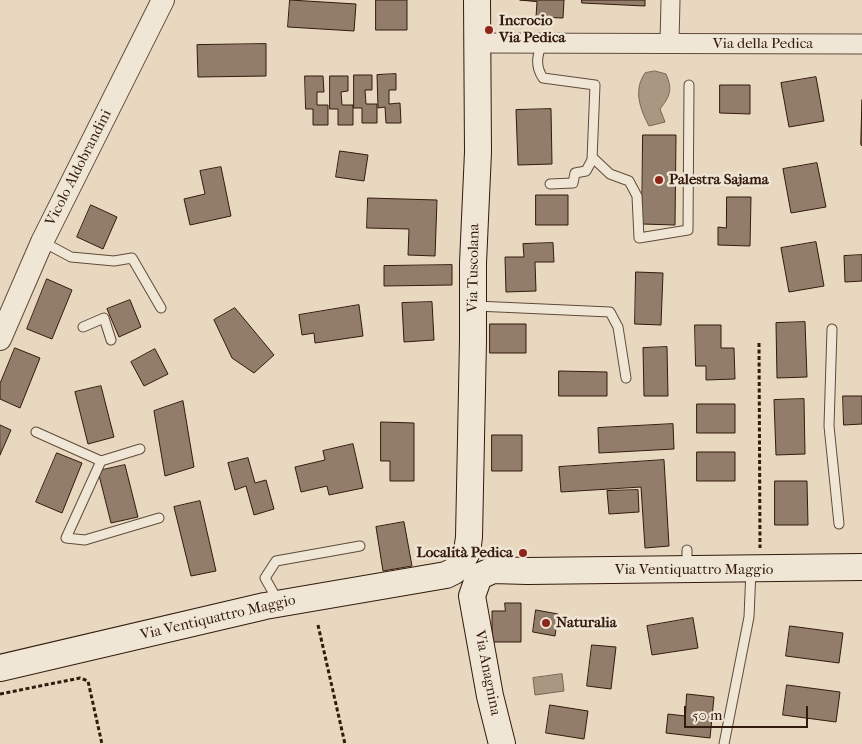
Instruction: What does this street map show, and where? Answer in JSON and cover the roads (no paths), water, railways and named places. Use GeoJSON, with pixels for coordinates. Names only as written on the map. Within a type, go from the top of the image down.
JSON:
{"type":"FeatureCollection","features":[{"type":"Feature","properties":{"kind":"main road","name":"Via Tuscolana"},"geometry":{"type":"LineString","coordinates":[[467,572],[473,263],[478,152],[477,0]]}},
{"type":"Feature","properties":{"kind":"main road","name":"Via Ventiquattro Maggio"},"geometry":{"type":"LineString","coordinates":[[0,668],[279,603],[467,572],[516,571],[686,560],[755,559],[862,567]]}},
{"type":"Feature","properties":{"kind":"main road","name":"Via Anagnina"},"geometry":{"type":"LineString","coordinates":[[467,572],[490,696],[502,744]]}},
{"type":"Feature","properties":{"kind":"street","name":"Vicolo Aldobrandini"},"geometry":{"type":"LineString","coordinates":[[0,340],[42,242],[163,0]]}},
{"type":"Feature","properties":{"kind":"street","name":"Via della Pedica"},"geometry":{"type":"LineString","coordinates":[[478,42],[862,44]]}},
{"type":"Feature","properties":{"kind":"lane"},"geometry":{"type":"LineString","coordinates":[[666,0],[669,43]]}},
{"type":"Feature","properties":{"kind":"lane"},"geometry":{"type":"LineString","coordinates":[[669,43],[675,0]]}},
{"type":"Feature","properties":{"kind":"lane"},"geometry":{"type":"LineString","coordinates":[[542,43],[538,55],[538,70],[543,78],[595,85],[592,158],[586,171],[575,173],[573,183],[550,184]]}},
{"type":"Feature","properties":{"kind":"lane"},"geometry":{"type":"LineString","coordinates":[[592,158],[610,174],[629,181],[638,196],[639,238],[688,230],[690,85]]}},
{"type":"Feature","properties":{"kind":"lane"},"geometry":{"type":"LineString","coordinates":[[42,242],[71,256],[114,260],[132,258],[162,308]]}},
{"type":"Feature","properties":{"kind":"lane"},"geometry":{"type":"LineString","coordinates":[[473,306],[610,312],[618,327],[626,378]]}},
{"type":"Feature","properties":{"kind":"lane"},"geometry":{"type":"LineString","coordinates":[[83,327],[104,318],[111,340]]}},
{"type":"Feature","properties":{"kind":"lane"},"geometry":{"type":"LineString","coordinates":[[832,329],[828,426],[839,524]]}},
{"type":"Feature","properties":{"kind":"lane"},"geometry":{"type":"LineString","coordinates":[[36,432],[101,461],[140,449]]}},
{"type":"Feature","properties":{"kind":"lane"},"geometry":{"type":"LineString","coordinates":[[101,461],[66,538],[85,540],[159,518]]}},
{"type":"Feature","properties":{"kind":"lane"},"geometry":{"type":"LineString","coordinates":[[279,603],[265,578],[276,561],[360,546]]}},
{"type":"Feature","properties":{"kind":"lane"},"geometry":{"type":"LineString","coordinates":[[724,744],[749,617],[755,559]]}},
{"type":"Feature","properties":{"kind":"place","name":"Incrocio Via Pedica"},"geometry":{"type":"Point","coordinates":[489,30]}},
{"type":"Feature","properties":{"kind":"place","name":"Palestra Sajama"},"geometry":{"type":"Point","coordinates":[659,180]}},
{"type":"Feature","properties":{"kind":"place","name":"Località Pedica"},"geometry":{"type":"Point","coordinates":[523,553]}},
{"type":"Feature","properties":{"kind":"place","name":"Naturalia"},"geometry":{"type":"Point","coordinates":[546,623]}}]}
